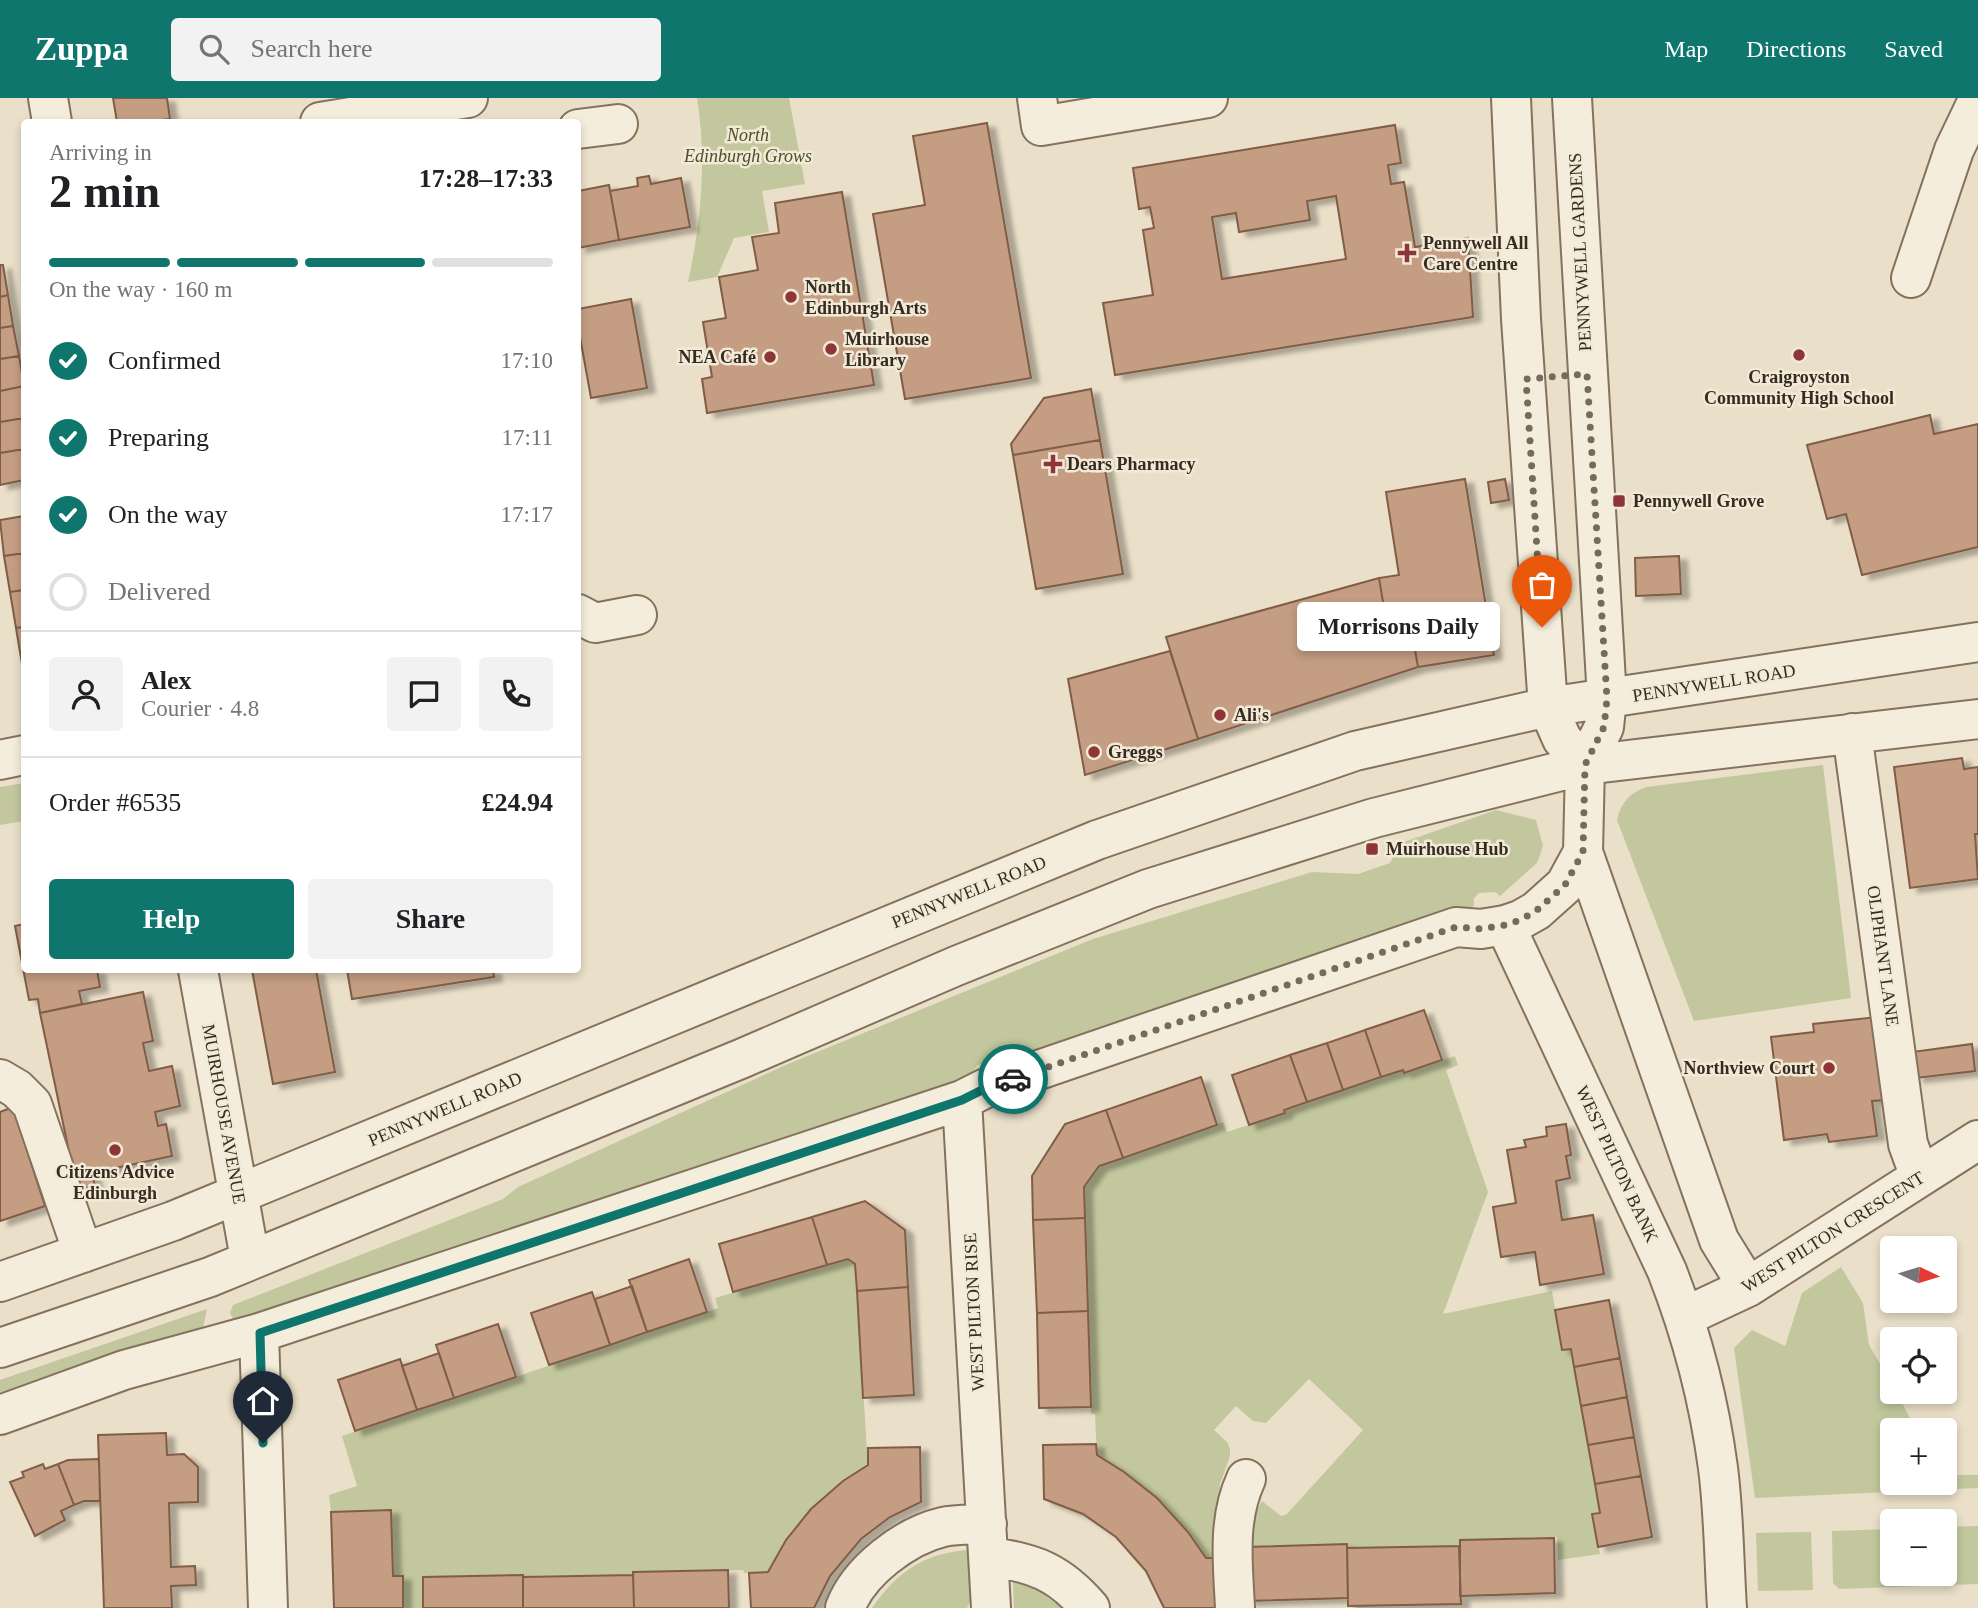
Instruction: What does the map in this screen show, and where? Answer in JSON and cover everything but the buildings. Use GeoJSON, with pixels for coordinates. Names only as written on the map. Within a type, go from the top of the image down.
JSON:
{"type":"FeatureCollection","features":[{"type":"Feature","properties":{"kind":"street"},"geometry":{"type":"LineString","coordinates":[[48,98],[52,119]]}},
{"type":"Feature","properties":{"kind":"street"},"geometry":{"type":"LineString","coordinates":[[339,119],[469,98],[482,119]]}},
{"type":"Feature","properties":{"kind":"street"},"geometry":{"type":"LineString","coordinates":[[1037,98],[1041,127],[1208,98]]}},
{"type":"Feature","properties":{"kind":"street"},"geometry":{"type":"LineString","coordinates":[[1511,98],[1548,707],[1562,739],[1585,765],[1583,852],[1719,1240],[1748,1287]]}},
{"type":"Feature","properties":{"kind":"street","name":"PENNYWELL GARDENS"},"geometry":{"type":"LineString","coordinates":[[1572,98],[1607,699],[1604,727],[1585,765]]}},
{"type":"Feature","properties":{"kind":"street"},"geometry":{"type":"LineString","coordinates":[[1911,278],[1954,150],[1978,100]]}},
{"type":"Feature","properties":{"kind":"street"},"geometry":{"type":"LineString","coordinates":[[581,129],[618,124]]}},
{"type":"Feature","properties":{"kind":"street"},"geometry":{"type":"LineString","coordinates":[[1526,379],[1587,374]]}},
{"type":"Feature","properties":{"kind":"street"},"geometry":{"type":"LineString","coordinates":[[581,615],[595,622],[637,615]]}},
{"type":"Feature","properties":{"kind":"street","name":"PENNYWELL ROAD"},"geometry":{"type":"LineString","coordinates":[[0,1282],[173,1221],[1097,840],[1355,751],[1548,707],[1978,642]]}},
{"type":"Feature","properties":{"kind":"street"},"geometry":{"type":"LineString","coordinates":[[0,1348],[210,1277],[743,1058],[956,966],[1148,889],[1374,818],[1585,765],[1978,719]]}},
{"type":"Feature","properties":{"kind":"street","name":"OLIPHANT LANE"},"geometry":{"type":"LineString","coordinates":[[1852,733],[1908,1144],[1920,1177]]}},
{"type":"Feature","properties":{"kind":"street"},"geometry":{"type":"LineString","coordinates":[[0,760],[21,756]]}},
{"type":"Feature","properties":{"kind":"street"},"geometry":{"type":"LineString","coordinates":[[0,1415],[124,1370],[260,1333],[962,1100],[986,1088],[1456,927],[1481,929],[1505,925],[1536,911],[1551,900],[1565,885],[1583,852]]}},
{"type":"Feature","properties":{"kind":"street","name":"WEST PILTON BANK"},"geometry":{"type":"LineString","coordinates":[[1505,925],[1667,1271],[1685,1317],[1706,1399],[1718,1470],[1727,1608]]}},
{"type":"Feature","properties":{"kind":"street","name":"MUIRHOUSE AVENUE"},"geometry":{"type":"LineString","coordinates":[[199,973],[250,1259]]}},
{"type":"Feature","properties":{"kind":"street"},"geometry":{"type":"LineString","coordinates":[[0,1079],[17,1089],[32,1104],[83,1253]]}},
{"type":"Feature","properties":{"kind":"street","name":"WEST PILTON RISE"},"geometry":{"type":"LineString","coordinates":[[962,1100],[991,1608]]}},
{"type":"Feature","properties":{"kind":"street","name":"WEST PILTON CRESCENT"},"geometry":{"type":"LineString","coordinates":[[1685,1317],[1748,1287],[1978,1140]]}},
{"type":"Feature","properties":{"kind":"street"},"geometry":{"type":"LineString","coordinates":[[260,1333],[268,1608]]}},
{"type":"Feature","properties":{"kind":"street"},"geometry":{"type":"LineString","coordinates":[[1235,1608],[1232,1539],[1236,1508],[1247,1479]]}},
{"type":"Feature","properties":{"kind":"street"},"geometry":{"type":"LineString","coordinates":[[845,1608],[870,1569],[904,1543],[943,1527],[988,1541],[1020,1560],[1049,1572],[1075,1590],[1090,1608]]}},
{"type":"Feature","properties":{"kind":"green space","name":"North Edinburgh Grows"},"geometry":{"type":"Polygon","coordinates":[[[697,98],[789,98],[805,184],[762,191],[769,232],[734,238],[717,277],[688,282],[701,190],[702,144],[697,98]]]}},
{"type":"Feature","properties":{"kind":"green space"},"geometry":{"type":"Polygon","coordinates":[[[1823,765],[1851,998],[1694,1021],[1617,820],[1621,808],[1631,795],[1646,787],[1823,765]]]}},
{"type":"Feature","properties":{"kind":"green space"},"geometry":{"type":"Polygon","coordinates":[[[21,784],[21,822],[0,825],[0,787],[21,784]]]}},
{"type":"Feature","properties":{"kind":"green space"},"geometry":{"type":"Polygon","coordinates":[[[1496,810],[1536,820],[1543,846],[1537,863],[1500,896],[1495,892],[1479,893],[1474,898],[1474,906],[997,1068],[987,1063],[977,1065],[971,1075],[804,1142],[234,1321],[230,1313],[233,1305],[503,1199],[518,1187],[788,1064],[1093,939],[1312,872],[1358,874],[1390,863],[1401,843],[1496,810]]]}},
{"type":"Feature","properties":{"kind":"green space"},"geometry":{"type":"Polygon","coordinates":[[[1455,1056],[1458,1065],[1446,1070],[1488,1192],[1443,1314],[1552,1291],[1562,1350],[1571,1349],[1600,1513],[1593,1514],[1600,1554],[1558,1560],[1557,1537],[1460,1540],[1459,1546],[1347,1548],[1347,1544],[1246,1547],[1253,1516],[1262,1501],[1281,1516],[1287,1514],[1363,1430],[1309,1379],[1266,1423],[1253,1421],[1236,1406],[1214,1430],[1227,1442],[1230,1456],[1220,1484],[1223,1558],[1206,1558],[1171,1513],[1128,1476],[1097,1455],[1095,1414],[1091,1414],[1084,1187],[1099,1166],[1223,1122],[1227,1132],[1403,1070],[1405,1073],[1455,1056]]]}},
{"type":"Feature","properties":{"kind":"green space"},"geometry":{"type":"Polygon","coordinates":[[[848,1259],[855,1264],[868,1465],[837,1486],[810,1511],[768,1572],[744,1573],[743,1570],[634,1572],[633,1575],[423,1577],[423,1608],[403,1608],[403,1576],[393,1576],[331,1512],[329,1495],[357,1486],[342,1436],[718,1308],[715,1298],[848,1259]]]}},
{"type":"Feature","properties":{"kind":"green space"},"geometry":{"type":"Polygon","coordinates":[[[1841,1267],[1863,1303],[1869,1345],[1880,1364],[1880,1404],[1903,1404],[1910,1418],[1880,1418],[1880,1492],[1755,1498],[1734,1348],[1752,1330],[1785,1346],[1802,1293],[1841,1267]]]}},
{"type":"Feature","properties":{"kind":"green space"},"geometry":{"type":"Polygon","coordinates":[[[207,1309],[203,1328],[0,1399],[0,1380],[207,1309]]]}},
{"type":"Feature","properties":{"kind":"green space"},"geometry":{"type":"Polygon","coordinates":[[[1957,1475],[1978,1475],[1978,1488],[1957,1489],[1957,1475]]]}},
{"type":"Feature","properties":{"kind":"green space"},"geometry":{"type":"Polygon","coordinates":[[[1978,1526],[1978,1584],[1957,1585],[1957,1527],[1978,1526]]]}},
{"type":"Feature","properties":{"kind":"green space"},"geometry":{"type":"Polygon","coordinates":[[[1880,1529],[1880,1586],[1922,1586],[1839,1589],[1833,1583],[1832,1531],[1880,1529]]]}},
{"type":"Feature","properties":{"kind":"green space"},"geometry":{"type":"Polygon","coordinates":[[[1811,1532],[1813,1590],[1758,1591],[1756,1533],[1811,1532]]]}},
{"type":"Feature","properties":{"kind":"green space"},"geometry":{"type":"Polygon","coordinates":[[[968,1550],[970,1602],[967,1608],[872,1608],[891,1584],[913,1567],[938,1555],[968,1550]]]}},
{"type":"Feature","properties":{"kind":"green space"},"geometry":{"type":"Polygon","coordinates":[[[1013,1582],[1034,1587],[1062,1608],[1014,1608],[1013,1582]]]}},
{"type":"Feature","properties":{"kind":"way so far"},"geometry":{"type":"LineString","coordinates":[[1013,1079],[1456,927],[1481,929],[1520,920],[1551,900],[1565,885],[1583,852],[1585,765],[1604,727],[1607,699],[1587,374],[1526,379],[1542,627]]}},
{"type":"Feature","properties":{"kind":"place","name":"Pennywell All Care Centre"},"geometry":{"type":"Point","coordinates":[1407,253]}},
{"type":"Feature","properties":{"kind":"place","name":"North Edinburgh Arts"},"geometry":{"type":"Point","coordinates":[791,297]}},
{"type":"Feature","properties":{"kind":"place","name":"Muirhouse Library"},"geometry":{"type":"Point","coordinates":[831,349]}},
{"type":"Feature","properties":{"kind":"place","name":"Craigroyston Community High School"},"geometry":{"type":"Point","coordinates":[1799,355]}},
{"type":"Feature","properties":{"kind":"place","name":"NEA Café"},"geometry":{"type":"Point","coordinates":[770,357]}},
{"type":"Feature","properties":{"kind":"place","name":"Dears Pharmacy"},"geometry":{"type":"Point","coordinates":[1053,464]}},
{"type":"Feature","properties":{"kind":"place","name":"Pennywell Grove"},"geometry":{"type":"Point","coordinates":[1619,501]}},
{"type":"Feature","properties":{"kind":"place","name":"Morrisons Daily"},"geometry":{"type":"Point","coordinates":[1542,627]}},
{"type":"Feature","properties":{"kind":"place","name":"Ali's"},"geometry":{"type":"Point","coordinates":[1220,715]}},
{"type":"Feature","properties":{"kind":"place","name":"Greggs"},"geometry":{"type":"Point","coordinates":[1094,752]}},
{"type":"Feature","properties":{"kind":"place","name":"Muirhouse Hub"},"geometry":{"type":"Point","coordinates":[1372,849]}},
{"type":"Feature","properties":{"kind":"place","name":"Northview Court"},"geometry":{"type":"Point","coordinates":[1829,1068]}},
{"type":"Feature","properties":{"kind":"place","name":"Citizens Advice Edinburgh"},"geometry":{"type":"Point","coordinates":[115,1150]}},
{"type":"Feature","properties":{"kind":"route"},"geometry":{"type":"LineString","coordinates":[[263,1443],[260,1333],[962,1100],[1013,1079]]}}]}
